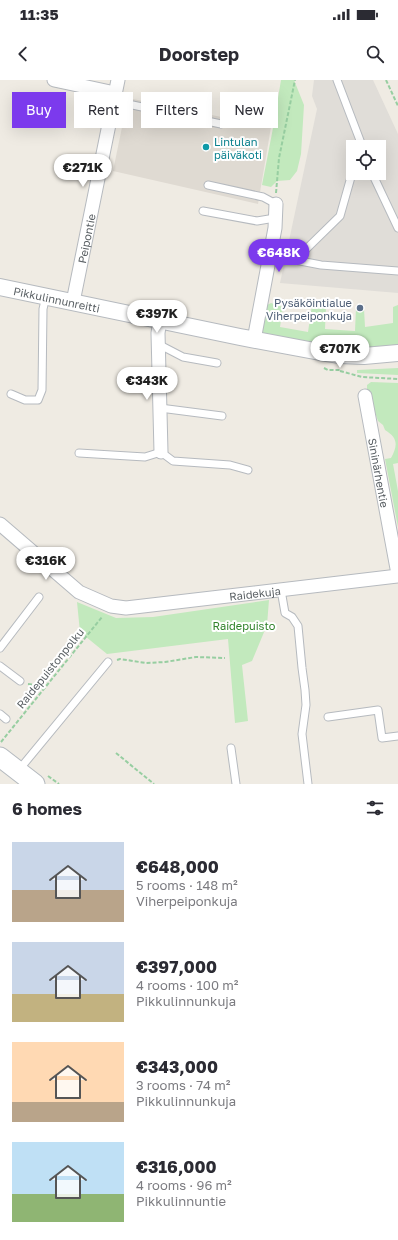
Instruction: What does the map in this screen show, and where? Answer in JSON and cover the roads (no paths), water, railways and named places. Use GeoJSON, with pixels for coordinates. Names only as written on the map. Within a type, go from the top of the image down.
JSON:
{"type":"FeatureCollection","features":[{"type":"Feature","properties":{"kind":"main road"},"geometry":{"type":"LineString","coordinates":[[1,745],[18,771],[35,784]]}},
{"type":"Feature","properties":{"kind":"street"},"geometry":{"type":"LineString","coordinates":[[54,80],[96,92]]}},
{"type":"Feature","properties":{"kind":"street","name":"Peipontie"},"geometry":{"type":"LineString","coordinates":[[115,92],[118,80]]}},
{"type":"Feature","properties":{"kind":"street","name":"Peipontie"},"geometry":{"type":"LineString","coordinates":[[72,302],[108,128]]}},
{"type":"Feature","properties":{"kind":"street"},"geometry":{"type":"LineString","coordinates":[[254,340],[275,228],[276,204]]}},
{"type":"Feature","properties":{"kind":"street","name":"Pikkulinnunreitti"},"geometry":{"type":"LineString","coordinates":[[0,287],[254,340],[340,355],[364,356],[398,352]]}},
{"type":"Feature","properties":{"kind":"street"},"geometry":{"type":"LineString","coordinates":[[160,320],[158,344],[160,452]]}},
{"type":"Feature","properties":{"kind":"street","name":"Sininärhentie"},"geometry":{"type":"LineString","coordinates":[[365,396],[398,575]]}},
{"type":"Feature","properties":{"kind":"street","name":"Raidekuja"},"geometry":{"type":"LineString","coordinates":[[0,524],[78,592],[111,606],[126,608],[398,575]]}},
{"type":"Feature","properties":{"kind":"lane"},"geometry":{"type":"LineString","coordinates":[[337,80],[359,140]]}},
{"type":"Feature","properties":{"kind":"lane"},"geometry":{"type":"LineString","coordinates":[[133,102],[220,124]]}},
{"type":"Feature","properties":{"kind":"lane"},"geometry":{"type":"LineString","coordinates":[[295,260],[340,216],[350,180]]}},
{"type":"Feature","properties":{"kind":"lane"},"geometry":{"type":"LineString","coordinates":[[375,180],[398,228]]}},
{"type":"Feature","properties":{"kind":"lane"},"geometry":{"type":"LineString","coordinates":[[208,185],[264,197],[276,204]]}},
{"type":"Feature","properties":{"kind":"lane"},"geometry":{"type":"LineString","coordinates":[[203,212],[257,221],[275,218]]}},
{"type":"Feature","properties":{"kind":"lane"},"geometry":{"type":"LineString","coordinates":[[269,257],[321,265],[398,271]]}},
{"type":"Feature","properties":{"kind":"lane"},"geometry":{"type":"LineString","coordinates":[[11,394],[24,400],[38,400],[42,390],[43,309],[46,296]]}},
{"type":"Feature","properties":{"kind":"lane"},"geometry":{"type":"LineString","coordinates":[[158,344],[183,357],[217,364]]}},
{"type":"Feature","properties":{"kind":"lane"},"geometry":{"type":"LineString","coordinates":[[160,408],[222,416]]}},
{"type":"Feature","properties":{"kind":"lane"},"geometry":{"type":"LineString","coordinates":[[79,453],[145,457],[160,452],[173,461],[230,465],[248,470]]}},
{"type":"Feature","properties":{"kind":"lane"},"geometry":{"type":"LineString","coordinates":[[281,590],[285,614],[292,617],[298,626],[306,705],[302,734],[308,784]]}},
{"type":"Feature","properties":{"kind":"lane"},"geometry":{"type":"LineString","coordinates":[[0,648],[38,597]]}},
{"type":"Feature","properties":{"kind":"lane"},"geometry":{"type":"LineString","coordinates":[[18,771],[108,662]]}},
{"type":"Feature","properties":{"kind":"lane"},"geometry":{"type":"LineString","coordinates":[[0,666],[20,681]]}},
{"type":"Feature","properties":{"kind":"lane"},"geometry":{"type":"LineString","coordinates":[[328,717],[378,710],[382,738],[398,736]]}},
{"type":"Feature","properties":{"kind":"lane"},"geometry":{"type":"LineString","coordinates":[[0,714],[6,719]]}},
{"type":"Feature","properties":{"kind":"lane"},"geometry":{"type":"LineString","coordinates":[[232,748],[236,784]]}},
{"type":"Feature","properties":{"kind":"place","name":"Lintulan päiväkoti"},"geometry":{"type":"Point","coordinates":[206,147]}},
{"type":"Feature","properties":{"kind":"place","name":"Pysäköintialue Viherpeiponkuja"},"geometry":{"type":"Point","coordinates":[360,308]}},
{"type":"Feature","properties":{"kind":"park label","name":"Raidepuisto"},"geometry":{"type":"Point","coordinates":[244,625]}}]}
